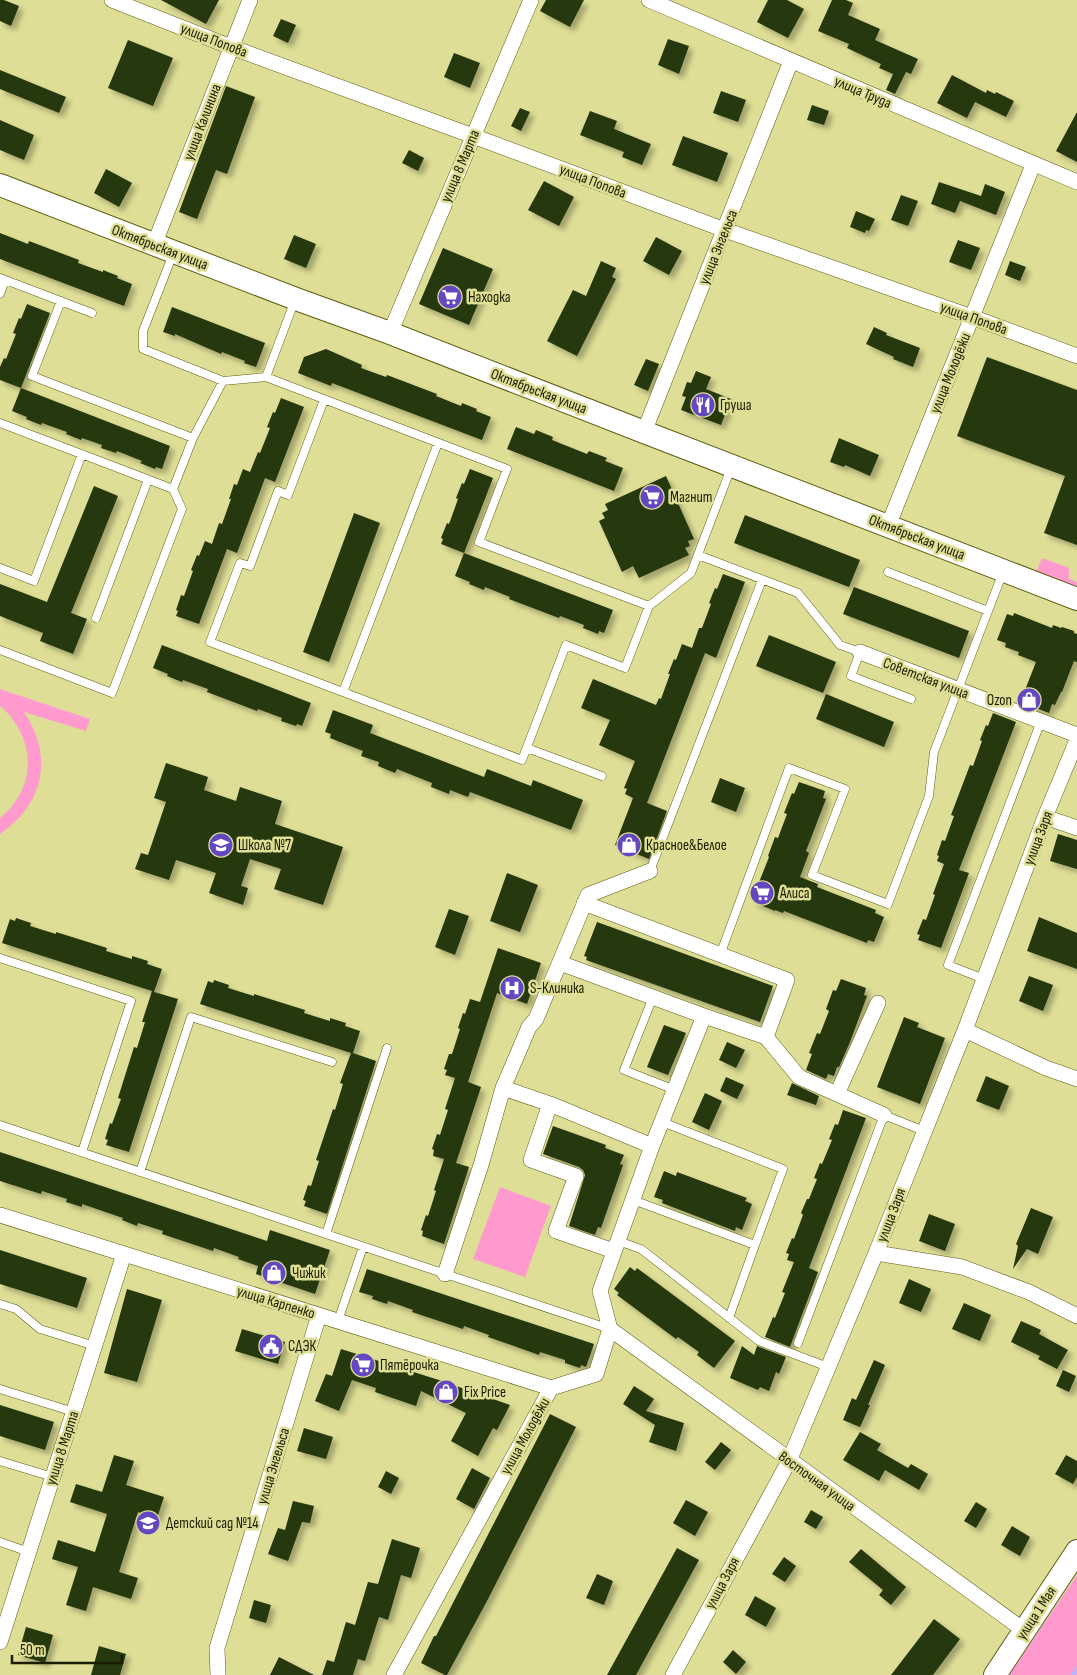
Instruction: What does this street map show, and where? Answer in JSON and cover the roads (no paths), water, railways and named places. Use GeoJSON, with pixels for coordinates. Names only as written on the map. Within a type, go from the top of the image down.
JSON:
{"type":"FeatureCollection","features":[{"type":"Feature","properties":{"kind":"main road","name":"Октябрьская улица"},"geometry":{"type":"LineString","coordinates":[[0,185],[296,299],[390,333],[1077,599]]}},
{"type":"Feature","properties":{"kind":"main road","name":"улица 1 Мая"},"geometry":{"type":"LineString","coordinates":[[995,1675],[1073,1562]]}},
{"type":"Feature","properties":{"kind":"street","name":"улица Попова"},"geometry":{"type":"LineString","coordinates":[[112,0],[231,47],[725,230],[1077,356]]}},
{"type":"Feature","properties":{"kind":"street","name":"улица Калинина"},"geometry":{"type":"LineString","coordinates":[[164,248],[231,47],[250,0]]}},
{"type":"Feature","properties":{"kind":"street","name":"улица 8 Марта"},"geometry":{"type":"LineString","coordinates":[[390,333],[531,0]]}},
{"type":"Feature","properties":{"kind":"street","name":"улица Труда"},"geometry":{"type":"LineString","coordinates":[[650,0],[1033,165],[1077,182]]}},
{"type":"Feature","properties":{"kind":"street","name":"улица Энгельса"},"geometry":{"type":"LineString","coordinates":[[644,432],[791,61]]}},
{"type":"Feature","properties":{"kind":"street","name":"улица Молодёжи"},"geometry":{"type":"LineString","coordinates":[[888,526],[1033,165]]}},
{"type":"Feature","properties":{"kind":"street","name":"Советская улица"},"geometry":{"type":"LineString","coordinates":[[860,652],[1077,735]]}},
{"type":"Feature","properties":{"kind":"street","name":"улица Заря"},"geometry":{"type":"LineString","coordinates":[[673,1675],[789,1461],[876,1253],[965,1030],[1045,817],[1077,740]]}},
{"type":"Feature","properties":{"kind":"street"},"geometry":{"type":"LineString","coordinates":[[1045,817],[1077,828]]}},
{"type":"Feature","properties":{"kind":"street"},"geometry":{"type":"LineString","coordinates":[[445,1274],[481,1165],[503,1088],[529,1028],[536,1019],[588,895],[650,871]]}},
{"type":"Feature","properties":{"kind":"street"},"geometry":{"type":"LineString","coordinates":[[584,903],[787,980],[766,1037]]}},
{"type":"Feature","properties":{"kind":"street"},"geometry":{"type":"LineString","coordinates":[[560,963],[766,1037],[798,1077],[884,1115]]}},
{"type":"Feature","properties":{"kind":"street"},"geometry":{"type":"LineString","coordinates":[[837,1094],[878,1003]]}},
{"type":"Feature","properties":{"kind":"street"},"geometry":{"type":"LineString","coordinates":[[610,1329],[600,1291],[652,1146],[704,1016]]}},
{"type":"Feature","properties":{"kind":"street"},"geometry":{"type":"LineString","coordinates":[[965,1030],[1046,1068],[1077,1079]]}},
{"type":"Feature","properties":{"kind":"street"},"geometry":{"type":"LineString","coordinates":[[503,1088],[550,1104],[652,1146]]}},
{"type":"Feature","properties":{"kind":"street"},"geometry":{"type":"LineString","coordinates":[[550,1104],[531,1160],[576,1176],[556,1230],[616,1246]]}},
{"type":"Feature","properties":{"kind":"street","name":"улица Карпенко"},"geometry":{"type":"LineString","coordinates":[[0,1215],[551,1388]]}},
{"type":"Feature","properties":{"kind":"street"},"geometry":{"type":"LineString","coordinates":[[876,1253],[962,1267],[1029,1292],[1077,1316]]}},
{"type":"Feature","properties":{"kind":"street","name":"улица 8 Марта"},"geometry":{"type":"LineString","coordinates":[[0,1642],[4,1616],[29,1552],[124,1254]]}},
{"type":"Feature","properties":{"kind":"street","name":"улица Энгельса"},"geometry":{"type":"LineString","coordinates":[[218,1675],[217,1648],[319,1315]]}},
{"type":"Feature","properties":{"kind":"street","name":"улица Молодёжи"},"geometry":{"type":"LineString","coordinates":[[394,1675],[551,1388],[596,1374],[610,1329]]}},
{"type":"Feature","properties":{"kind":"street","name":"Восточная улица"},"geometry":{"type":"LineString","coordinates":[[610,1329],[1025,1631]]}},
{"type":"Feature","properties":{"kind":"lane"},"geometry":{"type":"LineString","coordinates":[[164,248],[143,331],[143,349],[223,381],[266,377],[507,469],[479,542],[649,606]]}},
{"type":"Feature","properties":{"kind":"lane"},"geometry":{"type":"LineString","coordinates":[[0,294],[3,279],[92,313]]}},
{"type":"Feature","properties":{"kind":"lane"},"geometry":{"type":"LineString","coordinates":[[266,377],[296,299]]}},
{"type":"Feature","properties":{"kind":"lane"},"geometry":{"type":"LineString","coordinates":[[61,301],[32,376],[193,438]]}},
{"type":"Feature","properties":{"kind":"lane"},"geometry":{"type":"LineString","coordinates":[[0,650],[112,693],[182,509],[173,489],[193,438],[223,381]]}},
{"type":"Feature","properties":{"kind":"lane"},"geometry":{"type":"LineString","coordinates":[[324,400],[288,495],[278,491],[250,566],[240,563],[210,642],[522,760],[566,645],[625,668],[649,606],[691,573],[732,466]]}},
{"type":"Feature","properties":{"kind":"lane"},"geometry":{"type":"LineString","coordinates":[[0,423],[173,489]]}},
{"type":"Feature","properties":{"kind":"lane"},"geometry":{"type":"LineString","coordinates":[[343,692],[438,443]]}},
{"type":"Feature","properties":{"kind":"lane"},"geometry":{"type":"LineString","coordinates":[[0,568],[34,581],[82,454]]}},
{"type":"Feature","properties":{"kind":"lane"},"geometry":{"type":"LineString","coordinates":[[96,618],[148,480]]}},
{"type":"Feature","properties":{"kind":"lane"},"geometry":{"type":"LineString","coordinates":[[698,555],[798,593],[840,645],[860,652],[851,676],[911,699]]}},
{"type":"Feature","properties":{"kind":"lane"},"geometry":{"type":"LineString","coordinates":[[720,955],[789,768],[845,790],[812,875],[888,904],[929,796],[934,752],[1004,570]]}},
{"type":"Feature","properties":{"kind":"lane"},"geometry":{"type":"LineString","coordinates":[[888,572],[988,610]]}},
{"type":"Feature","properties":{"kind":"lane"},"geometry":{"type":"LineString","coordinates":[[650,871],[762,580]]}},
{"type":"Feature","properties":{"kind":"lane"},"geometry":{"type":"LineString","coordinates":[[984,979],[948,965],[1041,721]]}},
{"type":"Feature","properties":{"kind":"lane"},"geometry":{"type":"LineString","coordinates":[[527,748],[602,776]]}},
{"type":"Feature","properties":{"kind":"lane"},"geometry":{"type":"LineString","coordinates":[[0,958],[131,1001],[82,1152]]}},
{"type":"Feature","properties":{"kind":"lane"},"geometry":{"type":"LineString","coordinates":[[653,997],[624,1070],[675,1090]]}},
{"type":"Feature","properties":{"kind":"lane"},"geometry":{"type":"LineString","coordinates":[[140,1172],[191,1016],[332,1062]]}},
{"type":"Feature","properties":{"kind":"lane"},"geometry":{"type":"LineString","coordinates":[[326,1234],[387,1048]]}},
{"type":"Feature","properties":{"kind":"lane"},"geometry":{"type":"LineString","coordinates":[[798,1343],[884,1115],[924,1131]]}},
{"type":"Feature","properties":{"kind":"lane"},"geometry":{"type":"LineString","coordinates":[[662,1122],[783,1169],[729,1318]]}},
{"type":"Feature","properties":{"kind":"lane"},"geometry":{"type":"LineString","coordinates":[[0,1125],[610,1329]]}},
{"type":"Feature","properties":{"kind":"lane"},"geometry":{"type":"LineString","coordinates":[[633,1200],[755,1245]]}},
{"type":"Feature","properties":{"kind":"lane"},"geometry":{"type":"LineString","coordinates":[[616,1246],[641,1249],[759,1342],[828,1367]]}},
{"type":"Feature","properties":{"kind":"lane"},"geometry":{"type":"LineString","coordinates":[[338,1321],[363,1247]]}},
{"type":"Feature","properties":{"kind":"lane"},"geometry":{"type":"LineString","coordinates":[[0,1304],[16,1309],[40,1329],[95,1346]]}},
{"type":"Feature","properties":{"kind":"lane"},"geometry":{"type":"LineString","coordinates":[[0,1389],[74,1412]]}},
{"type":"Feature","properties":{"kind":"lane"},"geometry":{"type":"LineString","coordinates":[[0,1461],[53,1477]]}},
{"type":"Feature","properties":{"kind":"lane"},"geometry":{"type":"LineString","coordinates":[[0,1542],[29,1552]]}},
{"type":"Feature","properties":{"kind":"waterway"},"geometry":{"type":"LineString","coordinates":[[1073,1675],[1077,1669]]}},
{"type":"Feature","properties":{"kind":"place","name":"Находка"},"geometry":{"type":"Point","coordinates":[450,297]}},
{"type":"Feature","properties":{"kind":"place","name":"Груша"},"geometry":{"type":"Point","coordinates":[703,405]}},
{"type":"Feature","properties":{"kind":"place","name":"Магнит"},"geometry":{"type":"Point","coordinates":[652,497]}},
{"type":"Feature","properties":{"kind":"place","name":"Ozon"},"geometry":{"type":"Point","coordinates":[1029,700]}},
{"type":"Feature","properties":{"kind":"place","name":"Школа №7"},"geometry":{"type":"Point","coordinates":[221,845]}},
{"type":"Feature","properties":{"kind":"place","name":"Красное&Белое"},"geometry":{"type":"Point","coordinates":[629,845]}},
{"type":"Feature","properties":{"kind":"place","name":"Алиса"},"geometry":{"type":"Point","coordinates":[762,893]}},
{"type":"Feature","properties":{"kind":"place","name":"S-Клиника"},"geometry":{"type":"Point","coordinates":[512,988]}},
{"type":"Feature","properties":{"kind":"place","name":"Чижик"},"geometry":{"type":"Point","coordinates":[274,1273]}},
{"type":"Feature","properties":{"kind":"place","name":"СДЭК"},"geometry":{"type":"Point","coordinates":[271,1346]}},
{"type":"Feature","properties":{"kind":"place","name":"Пятёрочка"},"geometry":{"type":"Point","coordinates":[363,1365]}},
{"type":"Feature","properties":{"kind":"place","name":"Fix Price"},"geometry":{"type":"Point","coordinates":[446,1392]}},
{"type":"Feature","properties":{"kind":"place","name":"Детский сад №14"},"geometry":{"type":"Point","coordinates":[148,1523]}}]}
